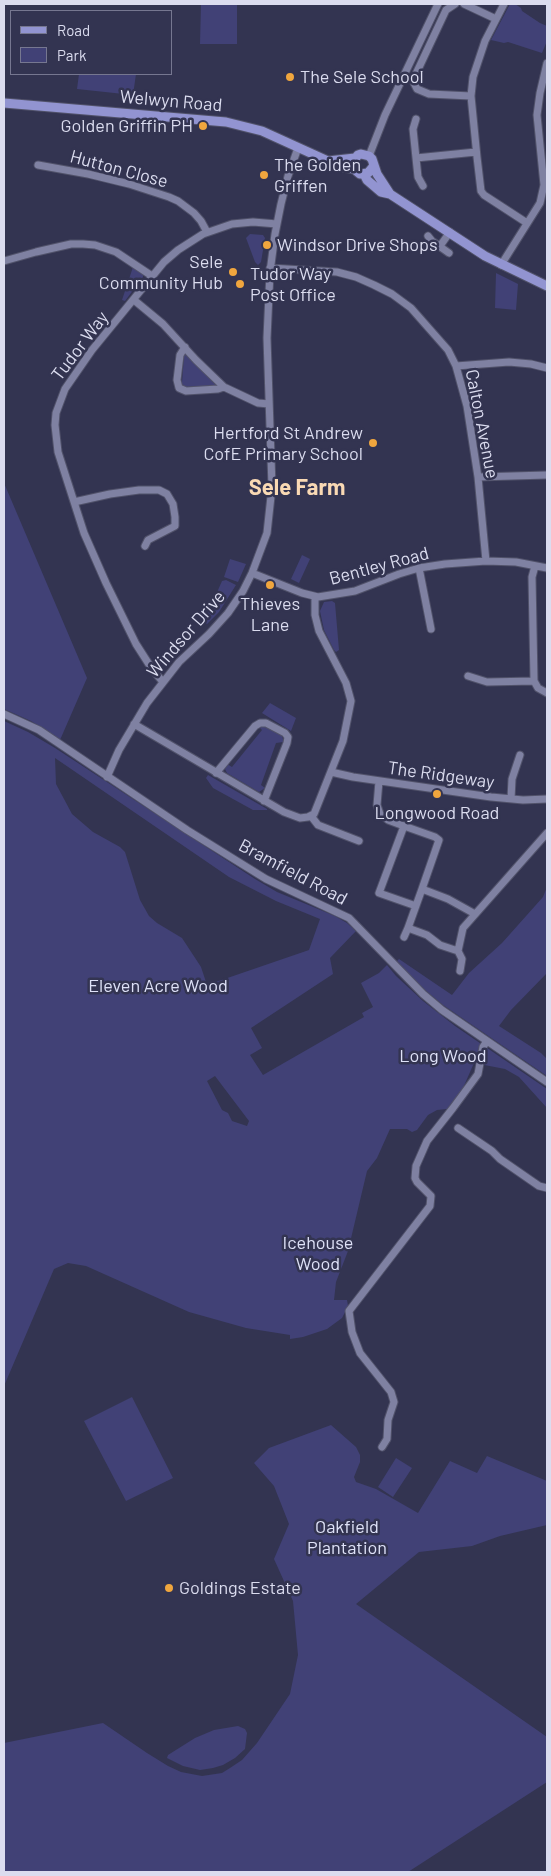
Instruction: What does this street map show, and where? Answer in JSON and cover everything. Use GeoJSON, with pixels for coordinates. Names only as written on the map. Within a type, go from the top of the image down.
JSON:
{"type":"FeatureCollection","features":[{"type":"Feature","properties":{"kind":"main road","name":"Welwyn Road"},"geometry":{"type":"LineString","coordinates":[[4,103],[226,122],[279,137],[298,148],[328,161],[332,165],[354,169]]}},
{"type":"Feature","properties":{"kind":"main road"},"geometry":{"type":"LineString","coordinates":[[373,166],[368,173],[364,174],[356,172],[353,165],[355,158],[361,154],[369,156],[390,194]]}},
{"type":"Feature","properties":{"kind":"main road","name":"Welwyn Road"},"geometry":{"type":"LineString","coordinates":[[328,161],[355,158]]}},
{"type":"Feature","properties":{"kind":"main road"},"geometry":{"type":"LineString","coordinates":[[364,174],[367,180],[381,192],[390,194],[501,265],[547,286]]}},
{"type":"Feature","properties":{"kind":"street"},"geometry":{"type":"LineString","coordinates":[[369,156],[385,115],[438,4]]}},
{"type":"Feature","properties":{"kind":"street"},"geometry":{"type":"LineString","coordinates":[[454,4],[446,10],[414,78],[414,82],[417,88],[429,94],[471,96]]}},
{"type":"Feature","properties":{"kind":"street"},"geometry":{"type":"LineString","coordinates":[[464,4],[496,19]]}},
{"type":"Feature","properties":{"kind":"street"},"geometry":{"type":"LineString","coordinates":[[504,4],[477,62],[471,96],[476,152],[484,195],[527,223]]}},
{"type":"Feature","properties":{"kind":"street"},"geometry":{"type":"LineString","coordinates":[[501,265],[544,197],[537,115],[547,63]]}},
{"type":"Feature","properties":{"kind":"street"},"geometry":{"type":"LineString","coordinates":[[416,119],[413,129],[416,158],[418,177],[423,186]]}},
{"type":"Feature","properties":{"kind":"street","name":"Windsor Drive"},"geometry":{"type":"LineString","coordinates":[[107,777],[119,750],[134,724],[163,682],[179,662],[228,613],[243,591],[267,533],[272,503],[267,338],[270,268],[277,224],[288,176],[298,148]]}},
{"type":"Feature","properties":{"kind":"street"},"geometry":{"type":"LineString","coordinates":[[416,158],[476,152]]}},
{"type":"Feature","properties":{"kind":"street","name":"Hutton Close"},"geometry":{"type":"LineString","coordinates":[[38,165],[104,178],[169,197],[194,213],[202,221],[207,232]]}},
{"type":"Feature","properties":{"kind":"street","name":"Tudor Way"},"geometry":{"type":"LineString","coordinates":[[163,682],[146,660],[115,602],[88,541],[60,461],[55,425],[59,402],[74,375],[152,276],[178,250],[207,232],[240,222],[277,224]]}},
{"type":"Feature","properties":{"kind":"street"},"geometry":{"type":"LineString","coordinates":[[440,246],[450,232]]}},
{"type":"Feature","properties":{"kind":"street"},"geometry":{"type":"LineString","coordinates":[[428,236],[449,253]]}},
{"type":"Feature","properties":{"kind":"street"},"geometry":{"type":"LineString","coordinates":[[4,261],[36,252],[83,244],[95,245],[116,252],[152,276]]}},
{"type":"Feature","properties":{"kind":"street","name":"Calton Avenue"},"geometry":{"type":"LineString","coordinates":[[270,268],[337,272],[356,277],[386,291],[411,308],[448,350],[463,384],[467,406],[478,477],[486,561]]}},
{"type":"Feature","properties":{"kind":"street"},"geometry":{"type":"LineString","coordinates":[[134,300],[159,319],[224,387],[258,403],[269,404]]}},
{"type":"Feature","properties":{"kind":"street"},"geometry":{"type":"LineString","coordinates":[[185,347],[180,355],[177,380],[180,388],[186,391],[218,390],[224,387]]}},
{"type":"Feature","properties":{"kind":"street"},"geometry":{"type":"LineString","coordinates":[[456,366],[509,362],[547,368]]}},
{"type":"Feature","properties":{"kind":"street"},"geometry":{"type":"LineString","coordinates":[[478,477],[547,475]]}},
{"type":"Feature","properties":{"kind":"street"},"geometry":{"type":"LineString","coordinates":[[74,502],[139,490],[159,490],[167,494],[173,504],[176,517],[174,526],[148,540],[145,546]]}},
{"type":"Feature","properties":{"kind":"street","name":"Bentley Road"},"geometry":{"type":"LineString","coordinates":[[252,573],[302,594],[315,597],[355,591],[420,568],[464,562],[516,562],[547,568]]}},
{"type":"Feature","properties":{"kind":"street"},"geometry":{"type":"LineString","coordinates":[[535,566],[532,577],[534,681],[538,688],[547,693]]}},
{"type":"Feature","properties":{"kind":"street"},"geometry":{"type":"LineString","coordinates":[[420,568],[431,629]]}},
{"type":"Feature","properties":{"kind":"street"},"geometry":{"type":"LineString","coordinates":[[134,724],[264,801],[296,817],[304,818],[311,816],[318,808],[343,741],[351,701],[346,683],[319,632],[315,615],[315,597]]}},
{"type":"Feature","properties":{"kind":"street"},"geometry":{"type":"LineString","coordinates":[[468,676],[487,682],[534,681]]}},
{"type":"Feature","properties":{"kind":"street","name":"Bramfield Road"},"geometry":{"type":"LineString","coordinates":[[4,714],[38,730],[107,777],[266,879],[349,918],[366,934],[400,973],[423,994],[547,1082]]}},
{"type":"Feature","properties":{"kind":"street"},"geometry":{"type":"LineString","coordinates":[[216,773],[255,726],[260,723],[266,723],[285,733],[288,737],[287,743],[264,801]]}},
{"type":"Feature","properties":{"kind":"street"},"geometry":{"type":"LineString","coordinates":[[511,799],[512,779],[520,755]]}},
{"type":"Feature","properties":{"kind":"street","name":"The Ridgeway"},"geometry":{"type":"LineString","coordinates":[[331,772],[379,781],[511,799],[547,799]]}},
{"type":"Feature","properties":{"kind":"street"},"geometry":{"type":"LineString","coordinates":[[379,781],[377,805],[380,814],[388,820],[436,837],[439,840],[404,937]]}},
{"type":"Feature","properties":{"kind":"street"},"geometry":{"type":"LineString","coordinates":[[311,816],[318,825],[359,841]]}},
{"type":"Feature","properties":{"kind":"street"},"geometry":{"type":"LineString","coordinates":[[404,826],[379,893],[416,906]]}},
{"type":"Feature","properties":{"kind":"street"},"geometry":{"type":"LineString","coordinates":[[460,971],[462,959],[458,951],[462,931],[547,833]]}},
{"type":"Feature","properties":{"kind":"street"},"geometry":{"type":"LineString","coordinates":[[422,889],[448,899],[475,914]]}},
{"type":"Feature","properties":{"kind":"street"},"geometry":{"type":"LineString","coordinates":[[408,928],[427,935],[440,945],[458,951]]}},
{"type":"Feature","properties":{"kind":"street"},"geometry":{"type":"LineString","coordinates":[[382,1447],[387,1439],[388,1420],[394,1402],[391,1392],[360,1353],[352,1332],[349,1312],[430,1206],[431,1196],[415,1178],[416,1166],[432,1135],[478,1074],[483,1047],[487,1041]]}},
{"type":"Feature","properties":{"kind":"street"},"geometry":{"type":"LineString","coordinates":[[458,1128],[539,1186],[547,1188]]}},
{"type":"Feature","properties":{"kind":"green space"},"geometry":{"type":"Polygon","coordinates":[[[201,4],[237,4],[237,44],[200,44],[201,4]]]}},
{"type":"Feature","properties":{"kind":"green space"},"geometry":{"type":"Polygon","coordinates":[[[510,4],[515,4],[522,11],[547,26],[547,41],[542,53],[508,42],[491,40],[510,4]]]}},
{"type":"Feature","properties":{"kind":"green space"},"geometry":{"type":"Polygon","coordinates":[[[79,75],[136,75],[133,95],[77,89],[79,75]]]}},
{"type":"Feature","properties":{"kind":"green space"},"geometry":{"type":"Polygon","coordinates":[[[250,234],[263,235],[265,238],[261,262],[258,265],[255,262],[246,238],[250,234]]]}},
{"type":"Feature","properties":{"kind":"green space"},"geometry":{"type":"Polygon","coordinates":[[[133,267],[143,273],[143,277],[125,301],[122,300],[133,267]]]}},
{"type":"Feature","properties":{"kind":"green space"},"geometry":{"type":"Polygon","coordinates":[[[496,273],[518,284],[516,310],[495,308],[496,273]]]}},
{"type":"Feature","properties":{"kind":"green space"},"geometry":{"type":"Polygon","coordinates":[[[186,353],[217,386],[182,387],[183,354],[186,353]]]}},
{"type":"Feature","properties":{"kind":"green space"},"geometry":{"type":"Polygon","coordinates":[[[4,483],[87,678],[60,740],[31,721],[4,709],[4,483]]]}},
{"type":"Feature","properties":{"kind":"green space"},"geometry":{"type":"Polygon","coordinates":[[[302,555],[310,559],[299,583],[291,579],[302,555]]]}},
{"type":"Feature","properties":{"kind":"green space"},"geometry":{"type":"Polygon","coordinates":[[[230,559],[246,564],[238,582],[224,577],[230,559]]]}},
{"type":"Feature","properties":{"kind":"green space"},"geometry":{"type":"Polygon","coordinates":[[[226,580],[236,585],[219,612],[207,624],[204,622],[222,581],[226,580]]]}},
{"type":"Feature","properties":{"kind":"green space"},"geometry":{"type":"Polygon","coordinates":[[[332,601],[335,603],[339,650],[336,652],[324,630],[320,611],[324,602],[332,601]]]}},
{"type":"Feature","properties":{"kind":"green space"},"geometry":{"type":"Polygon","coordinates":[[[270,703],[296,718],[291,731],[262,713],[270,703]]]}},
{"type":"Feature","properties":{"kind":"green space"},"geometry":{"type":"Polygon","coordinates":[[[4,721],[28,732],[55,748],[255,879],[277,892],[335,916],[356,931],[330,958],[333,974],[251,1028],[262,1048],[250,1055],[263,1075],[364,1017],[362,1013],[373,1007],[361,983],[379,973],[387,965],[423,1001],[455,1026],[547,1089],[547,1108],[519,1077],[505,1069],[474,1063],[463,1088],[451,1106],[428,1115],[417,1130],[412,1132],[407,1129],[390,1129],[377,1158],[367,1171],[348,1251],[336,1282],[334,1300],[347,1300],[348,1306],[342,1318],[327,1329],[290,1339],[290,1335],[246,1328],[189,1312],[86,1266],[68,1263],[54,1269],[4,1386],[4,721]],[[55,758],[56,784],[72,814],[93,832],[120,847],[125,852],[140,900],[149,916],[182,938],[201,967],[207,985],[309,950],[320,919],[276,901],[229,877],[55,758]],[[215,1076],[207,1081],[222,1110],[228,1113],[232,1121],[247,1126],[249,1121],[215,1076]]]}},
{"type":"Feature","properties":{"kind":"green space"},"geometry":{"type":"Polygon","coordinates":[[[261,724],[281,733],[283,742],[276,743],[261,785],[265,788],[259,792],[227,773],[225,769],[227,764],[232,767],[262,730],[258,726],[261,724]]]}},
{"type":"Feature","properties":{"kind":"green space"},"geometry":{"type":"Polygon","coordinates":[[[208,775],[267,810],[253,810],[213,788],[206,778],[208,775]]]}},
{"type":"Feature","properties":{"kind":"green space","name":"Long Wood"},"geometry":{"type":"Polygon","coordinates":[[[547,887],[547,973],[511,1010],[499,1026],[541,1053],[547,1059],[547,1076],[443,1005],[419,985],[397,961],[399,959],[452,995],[469,973],[502,943],[543,897],[547,887]]]}},
{"type":"Feature","properties":{"kind":"green space"},"geometry":{"type":"Polygon","coordinates":[[[132,1397],[173,1478],[126,1501],[84,1421],[132,1397]]]}},
{"type":"Feature","properties":{"kind":"green space","name":"Oakfield Plantation"},"geometry":{"type":"Polygon","coordinates":[[[331,1425],[356,1447],[360,1455],[360,1462],[354,1477],[356,1482],[376,1489],[418,1513],[450,1461],[477,1473],[487,1456],[547,1481],[547,1525],[500,1536],[472,1546],[419,1552],[356,1604],[547,1737],[547,1782],[408,1872],[4,1872],[4,1743],[103,1723],[168,1766],[181,1772],[202,1776],[222,1773],[242,1760],[257,1743],[290,1694],[298,1655],[293,1601],[274,1559],[289,1524],[274,1486],[254,1463],[269,1448],[331,1425]]]}},
{"type":"Feature","properties":{"kind":"green space"},"geometry":{"type":"Polygon","coordinates":[[[396,1458],[412,1468],[393,1497],[378,1487],[396,1458]]]}},
{"type":"Feature","properties":{"kind":"green space"},"geometry":{"type":"Polygon","coordinates":[[[238,1726],[245,1729],[247,1733],[245,1749],[223,1765],[200,1770],[183,1766],[167,1758],[168,1755],[195,1738],[214,1730],[238,1726]]]}},
{"type":"Feature","properties":{"kind":"place","name":"The Sele School"},"geometry":{"type":"Point","coordinates":[290,77]}},
{"type":"Feature","properties":{"kind":"place","name":"Golden Griffin PH"},"geometry":{"type":"Point","coordinates":[203,126]}},
{"type":"Feature","properties":{"kind":"place","name":"The Golden Griffen"},"geometry":{"type":"Point","coordinates":[264,175]}},
{"type":"Feature","properties":{"kind":"place","name":"Windsor Drive Shops"},"geometry":{"type":"Point","coordinates":[267,245]}},
{"type":"Feature","properties":{"kind":"place","name":"Sele Community Hub"},"geometry":{"type":"Point","coordinates":[233,272]}},
{"type":"Feature","properties":{"kind":"place","name":"Tudor Way Post Office"},"geometry":{"type":"Point","coordinates":[240,284]}},
{"type":"Feature","properties":{"kind":"place","name":"Hertford St Andrew CofE Primary School"},"geometry":{"type":"Point","coordinates":[373,443]}},
{"type":"Feature","properties":{"kind":"place","name":"Thieves Lane"},"geometry":{"type":"Point","coordinates":[270,585]}},
{"type":"Feature","properties":{"kind":"place","name":"Longwood Road"},"geometry":{"type":"Point","coordinates":[437,794]}},
{"type":"Feature","properties":{"kind":"place","name":"Goldings Estate"},"geometry":{"type":"Point","coordinates":[169,1588]}},
{"type":"Feature","properties":{"kind":"district","name":"Sele Farm"},"geometry":{"type":"Point","coordinates":[297,488]}},
{"type":"Feature","properties":{"kind":"park label","name":"Eleven Acre Wood"},"geometry":{"type":"Point","coordinates":[158,986]}},
{"type":"Feature","properties":{"kind":"park label","name":"Icehouse Wood"},"geometry":{"type":"Point","coordinates":[318,1253]}}]}
